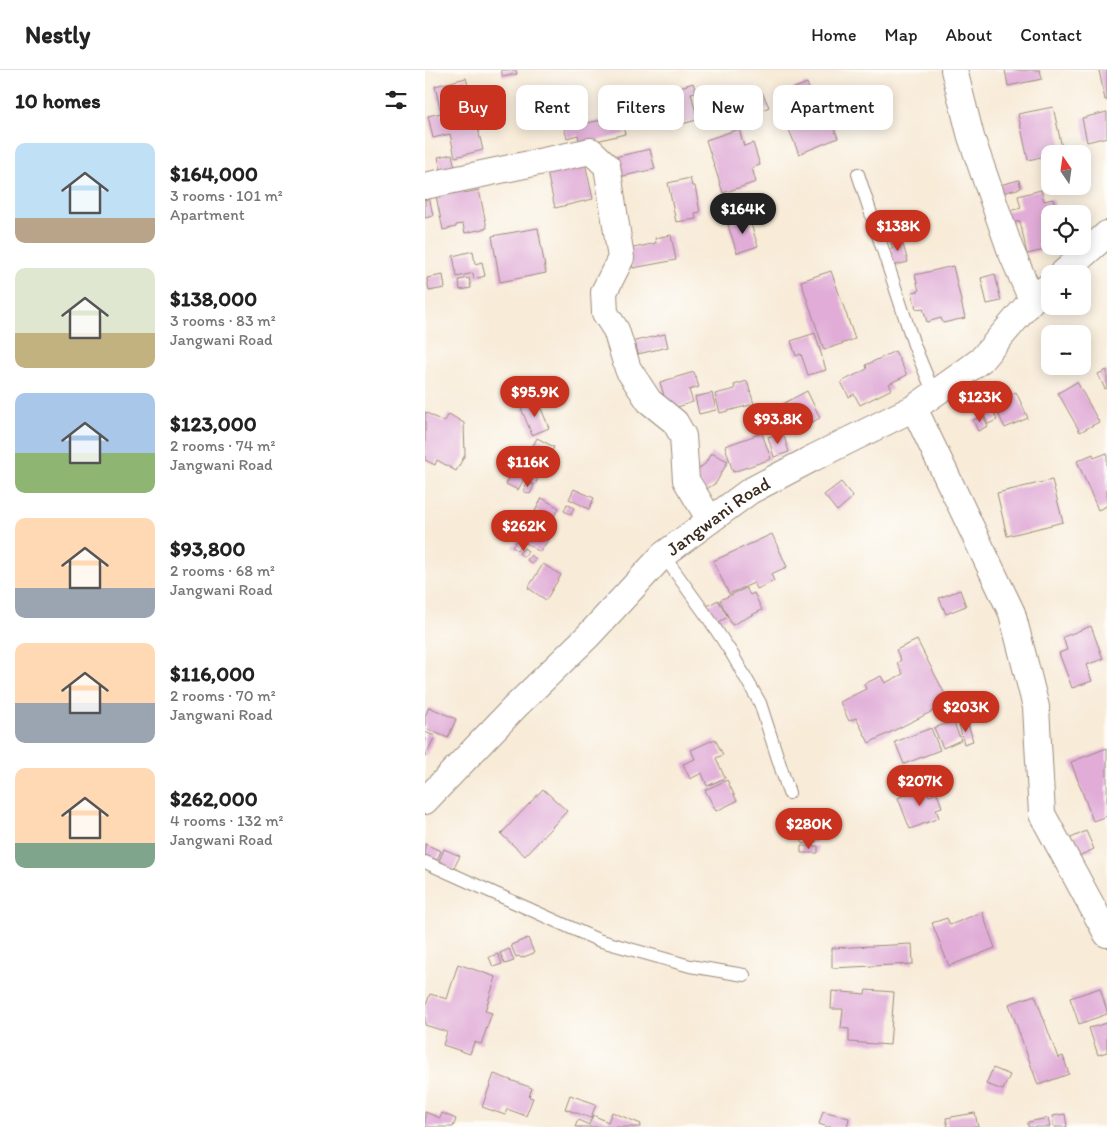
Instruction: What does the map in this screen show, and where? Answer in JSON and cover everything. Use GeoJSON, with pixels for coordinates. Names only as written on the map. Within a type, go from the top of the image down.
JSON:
{"type":"FeatureCollection","features":[{"type":"Feature","properties":{"kind":"street"},"geometry":{"type":"LineString","coordinates":[[955,70],[971,137],[1010,249],[1041,292]]}},
{"type":"Feature","properties":{"kind":"street"},"geometry":{"type":"LineString","coordinates":[[425,186],[591,151],[607,166],[621,258],[604,292],[605,313],[616,330],[628,369],[649,401],[675,422],[683,436],[685,480],[710,520]]}},
{"type":"Feature","properties":{"kind":"street"},"geometry":{"type":"LineString","coordinates":[[1073,265],[1107,234]]}},
{"type":"Feature","properties":{"kind":"street","name":"Jangwani Road"},"geometry":{"type":"LineString","coordinates":[[425,801],[515,707],[588,636],[663,555],[750,491],[924,401],[981,360],[1041,292]]}},
{"type":"Feature","properties":{"kind":"street"},"geometry":{"type":"LineString","coordinates":[[924,401],[1012,613],[1035,707],[1043,814],[1107,934]]}},
{"type":"Feature","properties":{"kind":"lane"},"geometry":{"type":"LineString","coordinates":[[858,174],[914,345],[924,401]]}},
{"type":"Feature","properties":{"kind":"lane"},"geometry":{"type":"LineString","coordinates":[[663,555],[732,654],[760,703],[789,793]]}},
{"type":"Feature","properties":{"kind":"lane"},"geometry":{"type":"LineString","coordinates":[[425,862],[598,940],[690,966],[744,975]]}},
{"type":"Feature","properties":{"kind":"building"},"geometry":{"type":"Polygon","coordinates":[[[501,70],[516,70],[517,74],[503,77],[501,70]]]}},
{"type":"Feature","properties":{"kind":"building"},"geometry":{"type":"Polygon","coordinates":[[[1005,70],[1040,70],[1042,79],[1008,86],[1005,70]]]}},
{"type":"Feature","properties":{"kind":"building"},"geometry":{"type":"Polygon","coordinates":[[[1099,70],[1107,70],[1107,100],[1105,100],[1099,70]]]}},
{"type":"Feature","properties":{"kind":"building"},"geometry":{"type":"Polygon","coordinates":[[[466,78],[468,85],[440,85],[440,108],[435,86],[466,78]]]}},
{"type":"Feature","properties":{"kind":"building"},"geometry":{"type":"Polygon","coordinates":[[[693,83],[694,86],[694,92],[691,93],[694,105],[694,121],[684,124],[684,86],[693,83]]]}},
{"type":"Feature","properties":{"kind":"building"},"geometry":{"type":"Polygon","coordinates":[[[763,94],[769,107],[763,110],[763,94]]]}},
{"type":"Feature","properties":{"kind":"building"},"geometry":{"type":"Polygon","coordinates":[[[1053,107],[1061,145],[1041,145],[1041,157],[1028,160],[1018,114],[1053,107]]]}},
{"type":"Feature","properties":{"kind":"building"},"geometry":{"type":"Polygon","coordinates":[[[1107,112],[1107,137],[1087,142],[1082,118],[1107,112]]]}},
{"type":"Feature","properties":{"kind":"building"},"geometry":{"type":"Polygon","coordinates":[[[440,113],[440,130],[478,130],[483,150],[455,157],[450,134],[433,138],[428,116],[440,113]]]}},
{"type":"Feature","properties":{"kind":"building"},"geometry":{"type":"Polygon","coordinates":[[[598,121],[598,130],[624,130],[625,134],[580,145],[578,135],[567,138],[565,130],[588,130],[588,123],[598,121]]]}},
{"type":"Feature","properties":{"kind":"building"},"geometry":{"type":"Polygon","coordinates":[[[739,130],[744,146],[753,143],[760,165],[752,168],[756,182],[723,193],[706,140],[739,130]]]}},
{"type":"Feature","properties":{"kind":"building"},"geometry":{"type":"Polygon","coordinates":[[[789,130],[835,130],[838,138],[799,154],[789,130]]]}},
{"type":"Feature","properties":{"kind":"building"},"geometry":{"type":"Polygon","coordinates":[[[650,149],[655,169],[619,177],[615,157],[650,149]]]}},
{"type":"Feature","properties":{"kind":"building"},"geometry":{"type":"Polygon","coordinates":[[[452,154],[456,172],[442,175],[438,157],[452,154]]]}},
{"type":"Feature","properties":{"kind":"building"},"geometry":{"type":"Polygon","coordinates":[[[585,163],[593,199],[555,208],[547,172],[585,163]]]}},
{"type":"Feature","properties":{"kind":"building"},"geometry":{"type":"Polygon","coordinates":[[[690,178],[692,186],[695,186],[700,212],[695,213],[696,219],[676,222],[668,183],[690,178]]]}},
{"type":"Feature","properties":{"kind":"building"},"geometry":{"type":"Polygon","coordinates":[[[462,180],[465,193],[479,190],[487,228],[465,233],[463,224],[443,230],[434,186],[462,180]]]}},
{"type":"Feature","properties":{"kind":"building"},"geometry":{"type":"Polygon","coordinates":[[[1019,180],[1021,188],[998,194],[996,186],[1019,180]]]}},
{"type":"Feature","properties":{"kind":"building"},"geometry":{"type":"Polygon","coordinates":[[[1041,190],[1044,201],[1053,199],[1055,205],[1041,205],[1041,251],[1027,254],[1020,221],[1007,224],[1004,212],[1021,208],[1018,196],[1041,190]]]}},
{"type":"Feature","properties":{"kind":"building"},"geometry":{"type":"Polygon","coordinates":[[[429,196],[433,216],[425,218],[425,197],[429,196]]]}},
{"type":"Feature","properties":{"kind":"building"},"geometry":{"type":"Polygon","coordinates":[[[749,218],[758,246],[737,253],[728,225],[749,218]]]}},
{"type":"Feature","properties":{"kind":"building"},"geometry":{"type":"Polygon","coordinates":[[[538,228],[546,273],[500,282],[492,236],[538,228]]]}},
{"type":"Feature","properties":{"kind":"building"},"geometry":{"type":"Polygon","coordinates":[[[671,235],[676,260],[633,268],[629,249],[656,243],[655,238],[671,235]]]}},
{"type":"Feature","properties":{"kind":"building"},"geometry":{"type":"Polygon","coordinates":[[[901,237],[908,262],[893,266],[889,249],[893,249],[890,241],[901,237]]]}},
{"type":"Feature","properties":{"kind":"building"},"geometry":{"type":"Polygon","coordinates":[[[473,251],[475,264],[482,262],[485,276],[474,279],[473,273],[457,277],[453,256],[473,251]]]}},
{"type":"Feature","properties":{"kind":"building"},"geometry":{"type":"Polygon","coordinates":[[[953,266],[965,318],[943,323],[941,318],[927,322],[923,308],[916,309],[912,292],[919,291],[915,275],[953,266]]]}},
{"type":"Feature","properties":{"kind":"building"},"geometry":{"type":"Polygon","coordinates":[[[831,271],[855,339],[824,350],[801,281],[831,271]]]}},
{"type":"Feature","properties":{"kind":"building"},"geometry":{"type":"Polygon","coordinates":[[[995,274],[1001,301],[987,304],[981,278],[995,274]]]}},
{"type":"Feature","properties":{"kind":"building"},"geometry":{"type":"Polygon","coordinates":[[[443,275],[445,288],[429,291],[427,278],[443,275]]]}},
{"type":"Feature","properties":{"kind":"building"},"geometry":{"type":"Polygon","coordinates":[[[469,278],[471,288],[460,290],[459,280],[469,278]]]}},
{"type":"Feature","properties":{"kind":"building"},"geometry":{"type":"Polygon","coordinates":[[[815,333],[826,370],[808,375],[801,354],[796,356],[791,341],[815,333]]]}},
{"type":"Feature","properties":{"kind":"building"},"geometry":{"type":"Polygon","coordinates":[[[665,334],[668,347],[638,354],[635,341],[665,334]]]}},
{"type":"Feature","properties":{"kind":"building"},"geometry":{"type":"Polygon","coordinates":[[[895,351],[907,375],[889,384],[892,389],[860,405],[854,394],[849,397],[841,382],[867,369],[866,365],[895,351]]]}},
{"type":"Feature","properties":{"kind":"building"},"geometry":{"type":"Polygon","coordinates":[[[1107,370],[1107,388],[1105,389],[1098,374],[1107,370]]]}},
{"type":"Feature","properties":{"kind":"building"},"geometry":{"type":"Polygon","coordinates":[[[694,372],[699,387],[689,390],[693,402],[668,410],[660,382],[694,372]]]}},
{"type":"Feature","properties":{"kind":"building"},"geometry":{"type":"Polygon","coordinates":[[[747,381],[754,404],[720,413],[715,394],[735,389],[734,385],[747,381]]]}},
{"type":"Feature","properties":{"kind":"building"},"geometry":{"type":"Polygon","coordinates":[[[1077,382],[1099,422],[1080,432],[1058,393],[1077,382]]]}},
{"type":"Feature","properties":{"kind":"building"},"geometry":{"type":"Polygon","coordinates":[[[807,391],[820,418],[791,433],[777,407],[807,391]]]}},
{"type":"Feature","properties":{"kind":"building"},"geometry":{"type":"Polygon","coordinates":[[[1016,392],[1028,418],[1005,428],[993,403],[1016,392]]]}},
{"type":"Feature","properties":{"kind":"building"},"geometry":{"type":"Polygon","coordinates":[[[712,393],[716,410],[699,414],[695,397],[712,393]]]}},
{"type":"Feature","properties":{"kind":"building"},"geometry":{"type":"Polygon","coordinates":[[[538,401],[549,428],[532,435],[521,408],[538,401]]]}},
{"type":"Feature","properties":{"kind":"building"},"geometry":{"type":"Polygon","coordinates":[[[991,407],[997,420],[988,424],[982,411],[991,407]]]}},
{"type":"Feature","properties":{"kind":"building"},"geometry":{"type":"Polygon","coordinates":[[[425,412],[444,422],[449,414],[464,423],[465,455],[456,471],[437,460],[435,465],[425,460],[425,412]]]}},
{"type":"Feature","properties":{"kind":"building"},"geometry":{"type":"Polygon","coordinates":[[[983,416],[988,426],[978,431],[973,420],[983,416]]]}},
{"type":"Feature","properties":{"kind":"building"},"geometry":{"type":"Polygon","coordinates":[[[762,433],[771,459],[733,472],[725,446],[762,433]]]}},
{"type":"Feature","properties":{"kind":"building"},"geometry":{"type":"Polygon","coordinates":[[[783,433],[789,452],[774,457],[768,437],[783,433]]]}},
{"type":"Feature","properties":{"kind":"building"},"geometry":{"type":"Polygon","coordinates":[[[537,438],[554,447],[545,465],[528,456],[537,438]]]}},
{"type":"Feature","properties":{"kind":"building"},"geometry":{"type":"Polygon","coordinates":[[[711,453],[728,461],[716,483],[705,490],[694,472],[705,464],[711,453]]]}},
{"type":"Feature","properties":{"kind":"building"},"geometry":{"type":"Polygon","coordinates":[[[1107,453],[1107,506],[1098,510],[1077,461],[1093,454],[1094,458],[1107,453]]]}},
{"type":"Feature","properties":{"kind":"building"},"geometry":{"type":"Polygon","coordinates":[[[525,460],[542,468],[539,474],[522,465],[525,460]]]}},
{"type":"Feature","properties":{"kind":"building"},"geometry":{"type":"Polygon","coordinates":[[[513,471],[525,477],[518,490],[506,484],[513,471]]]}},
{"type":"Feature","properties":{"kind":"building"},"geometry":{"type":"Polygon","coordinates":[[[531,474],[538,478],[535,485],[528,481],[531,474]]]}},
{"type":"Feature","properties":{"kind":"building"},"geometry":{"type":"Polygon","coordinates":[[[1052,480],[1063,522],[1007,536],[997,493],[1052,480]]]}},
{"type":"Feature","properties":{"kind":"building"},"geometry":{"type":"Polygon","coordinates":[[[527,482],[534,486],[530,494],[523,491],[527,482]]]}},
{"type":"Feature","properties":{"kind":"building"},"geometry":{"type":"Polygon","coordinates":[[[841,482],[853,497],[837,511],[824,495],[841,482]]]}},
{"type":"Feature","properties":{"kind":"building"},"geometry":{"type":"Polygon","coordinates":[[[574,489],[594,498],[589,509],[569,499],[574,489]]]}},
{"type":"Feature","properties":{"kind":"building"},"geometry":{"type":"Polygon","coordinates":[[[542,498],[559,508],[552,520],[535,511],[542,498]]]}},
{"type":"Feature","properties":{"kind":"building"},"geometry":{"type":"Polygon","coordinates":[[[567,504],[574,508],[571,515],[564,511],[567,504]]]}},
{"type":"Feature","properties":{"kind":"building"},"geometry":{"type":"Polygon","coordinates":[[[527,517],[553,533],[540,552],[515,536],[527,517]]]}},
{"type":"Feature","properties":{"kind":"building"},"geometry":{"type":"Polygon","coordinates":[[[772,534],[787,567],[771,574],[774,581],[757,589],[754,583],[729,594],[713,561],[772,534]]]}},
{"type":"Feature","properties":{"kind":"building"},"geometry":{"type":"Polygon","coordinates":[[[517,540],[522,544],[517,550],[512,547],[517,540]]]}},
{"type":"Feature","properties":{"kind":"building"},"geometry":{"type":"Polygon","coordinates":[[[524,548],[528,551],[524,557],[519,553],[524,548]]]}},
{"type":"Feature","properties":{"kind":"building"},"geometry":{"type":"Polygon","coordinates":[[[531,555],[536,559],[532,564],[527,560],[531,555]]]}},
{"type":"Feature","properties":{"kind":"building"},"geometry":{"type":"Polygon","coordinates":[[[543,564],[561,575],[546,600],[528,588],[543,564]]]}},
{"type":"Feature","properties":{"kind":"building"},"geometry":{"type":"Polygon","coordinates":[[[746,588],[750,595],[754,593],[762,610],[732,625],[720,600],[746,588]]]}},
{"type":"Feature","properties":{"kind":"building"},"geometry":{"type":"Polygon","coordinates":[[[960,590],[966,606],[946,614],[939,598],[960,590]]]}},
{"type":"Feature","properties":{"kind":"building"},"geometry":{"type":"Polygon","coordinates":[[[718,600],[728,617],[717,623],[707,606],[718,600]]]}},
{"type":"Feature","properties":{"kind":"building"},"geometry":{"type":"Polygon","coordinates":[[[1091,626],[1103,659],[1086,665],[1092,681],[1072,688],[1059,653],[1067,650],[1063,637],[1091,626]]]}},
{"type":"Feature","properties":{"kind":"building"},"geometry":{"type":"Polygon","coordinates":[[[917,640],[948,700],[935,706],[937,709],[869,743],[856,718],[849,721],[840,702],[866,689],[864,684],[881,676],[885,683],[903,674],[897,663],[901,660],[896,650],[917,640]]]}},
{"type":"Feature","properties":{"kind":"building"},"geometry":{"type":"Polygon","coordinates":[[[429,707],[456,719],[448,738],[425,728],[425,716],[429,707]]]}},
{"type":"Feature","properties":{"kind":"building"},"geometry":{"type":"Polygon","coordinates":[[[953,721],[961,740],[943,748],[934,728],[953,721]]]}},
{"type":"Feature","properties":{"kind":"building"},"geometry":{"type":"Polygon","coordinates":[[[968,723],[973,741],[964,744],[959,725],[968,723]]]}},
{"type":"Feature","properties":{"kind":"building"},"geometry":{"type":"Polygon","coordinates":[[[931,728],[940,750],[904,764],[895,742],[931,728]]]}},
{"type":"Feature","properties":{"kind":"building"},"geometry":{"type":"Polygon","coordinates":[[[425,732],[435,736],[425,757],[425,732]]]}},
{"type":"Feature","properties":{"kind":"building"},"geometry":{"type":"Polygon","coordinates":[[[715,739],[723,755],[716,758],[725,778],[707,786],[702,773],[690,779],[683,764],[695,759],[691,750],[715,739]]]}},
{"type":"Feature","properties":{"kind":"building"},"geometry":{"type":"Polygon","coordinates":[[[1107,748],[1107,816],[1093,821],[1071,762],[1107,748]]]}},
{"type":"Feature","properties":{"kind":"building"},"geometry":{"type":"Polygon","coordinates":[[[727,780],[737,801],[716,811],[705,790],[727,780]]]}},
{"type":"Feature","properties":{"kind":"building"},"geometry":{"type":"Polygon","coordinates":[[[925,787],[929,796],[937,793],[942,807],[936,809],[939,818],[910,829],[898,798],[925,787]]]}},
{"type":"Feature","properties":{"kind":"building"},"geometry":{"type":"Polygon","coordinates":[[[543,789],[567,811],[525,856],[501,834],[543,789]]]}},
{"type":"Feature","properties":{"kind":"building"},"geometry":{"type":"Polygon","coordinates":[[[1086,831],[1094,849],[1075,858],[1067,840],[1086,831]]]}},
{"type":"Feature","properties":{"kind":"building"},"geometry":{"type":"Polygon","coordinates":[[[811,835],[811,839],[816,838],[816,842],[802,844],[801,836],[811,835]]]}},
{"type":"Feature","properties":{"kind":"building"},"geometry":{"type":"Polygon","coordinates":[[[425,844],[441,851],[437,860],[425,855],[425,844]]]}},
{"type":"Feature","properties":{"kind":"building"},"geometry":{"type":"Polygon","coordinates":[[[801,846],[818,846],[818,853],[801,853],[801,846]]]}},
{"type":"Feature","properties":{"kind":"building"},"geometry":{"type":"Polygon","coordinates":[[[444,849],[460,856],[453,870],[438,863],[444,849]]]}},
{"type":"Feature","properties":{"kind":"building"},"geometry":{"type":"Polygon","coordinates":[[[982,912],[995,948],[949,966],[932,923],[947,918],[950,925],[982,912]]]}},
{"type":"Feature","properties":{"kind":"building"},"geometry":{"type":"Polygon","coordinates":[[[528,938],[534,953],[521,958],[519,956],[516,957],[511,945],[528,938]]]}},
{"type":"Feature","properties":{"kind":"building"},"geometry":{"type":"Polygon","coordinates":[[[912,944],[913,964],[832,968],[832,948],[912,944]]]}},
{"type":"Feature","properties":{"kind":"building"},"geometry":{"type":"Polygon","coordinates":[[[509,949],[514,961],[505,964],[500,953],[509,949]]]}},
{"type":"Feature","properties":{"kind":"building"},"geometry":{"type":"Polygon","coordinates":[[[498,954],[502,964],[493,967],[489,957],[498,954]]]}},
{"type":"Feature","properties":{"kind":"building"},"geometry":{"type":"Polygon","coordinates":[[[458,964],[496,977],[485,1011],[492,1013],[481,1044],[474,1042],[470,1054],[443,1045],[447,1032],[425,1025],[425,1008],[430,994],[447,999],[458,964]]]}},
{"type":"Feature","properties":{"kind":"building"},"geometry":{"type":"Polygon","coordinates":[[[1100,988],[1107,1014],[1079,1024],[1070,998],[1100,988]]]}},
{"type":"Feature","properties":{"kind":"building"},"geometry":{"type":"Polygon","coordinates":[[[866,990],[894,992],[890,1045],[849,1042],[849,1029],[841,1028],[843,1009],[831,1009],[832,991],[865,994],[866,990]]]}},
{"type":"Feature","properties":{"kind":"building"},"geometry":{"type":"Polygon","coordinates":[[[1035,995],[1058,1058],[1063,1056],[1069,1074],[1038,1085],[1009,1004],[1035,995]]]}},
{"type":"Feature","properties":{"kind":"building"},"geometry":{"type":"Polygon","coordinates":[[[1107,1023],[1107,1052],[1098,1055],[1089,1028],[1107,1023]]]}},
{"type":"Feature","properties":{"kind":"building"},"geometry":{"type":"Polygon","coordinates":[[[993,1068],[1010,1075],[1003,1090],[986,1084],[993,1068]]]}},
{"type":"Feature","properties":{"kind":"building"},"geometry":{"type":"Polygon","coordinates":[[[494,1074],[532,1088],[529,1097],[533,1098],[526,1116],[507,1109],[505,1115],[482,1107],[494,1074]]]}},
{"type":"Feature","properties":{"kind":"building"},"geometry":{"type":"Polygon","coordinates":[[[570,1095],[596,1104],[591,1118],[565,1109],[570,1095]]]}},
{"type":"Feature","properties":{"kind":"building"},"geometry":{"type":"Polygon","coordinates":[[[823,1111],[849,1118],[847,1127],[828,1127],[819,1124],[823,1111]]]}},
{"type":"Feature","properties":{"kind":"building"},"geometry":{"type":"Polygon","coordinates":[[[425,1112],[440,1118],[442,1113],[456,1119],[453,1127],[425,1127],[425,1112]]]}},
{"type":"Feature","properties":{"kind":"building"},"geometry":{"type":"Polygon","coordinates":[[[612,1112],[641,1124],[640,1127],[575,1127],[578,1120],[589,1125],[593,1115],[608,1122],[612,1112]]]}},
{"type":"Feature","properties":{"kind":"building"},"geometry":{"type":"Polygon","coordinates":[[[975,1113],[978,1127],[948,1127],[946,1118],[975,1113]]]}},
{"type":"Feature","properties":{"kind":"building"},"geometry":{"type":"Polygon","coordinates":[[[1065,1114],[1067,1127],[1054,1127],[1052,1116],[1065,1114]]]}},
{"type":"Feature","properties":{"kind":"building"},"geometry":{"type":"Polygon","coordinates":[[[1048,1118],[1050,1127],[1028,1127],[1028,1122],[1048,1118]]]}}]}
